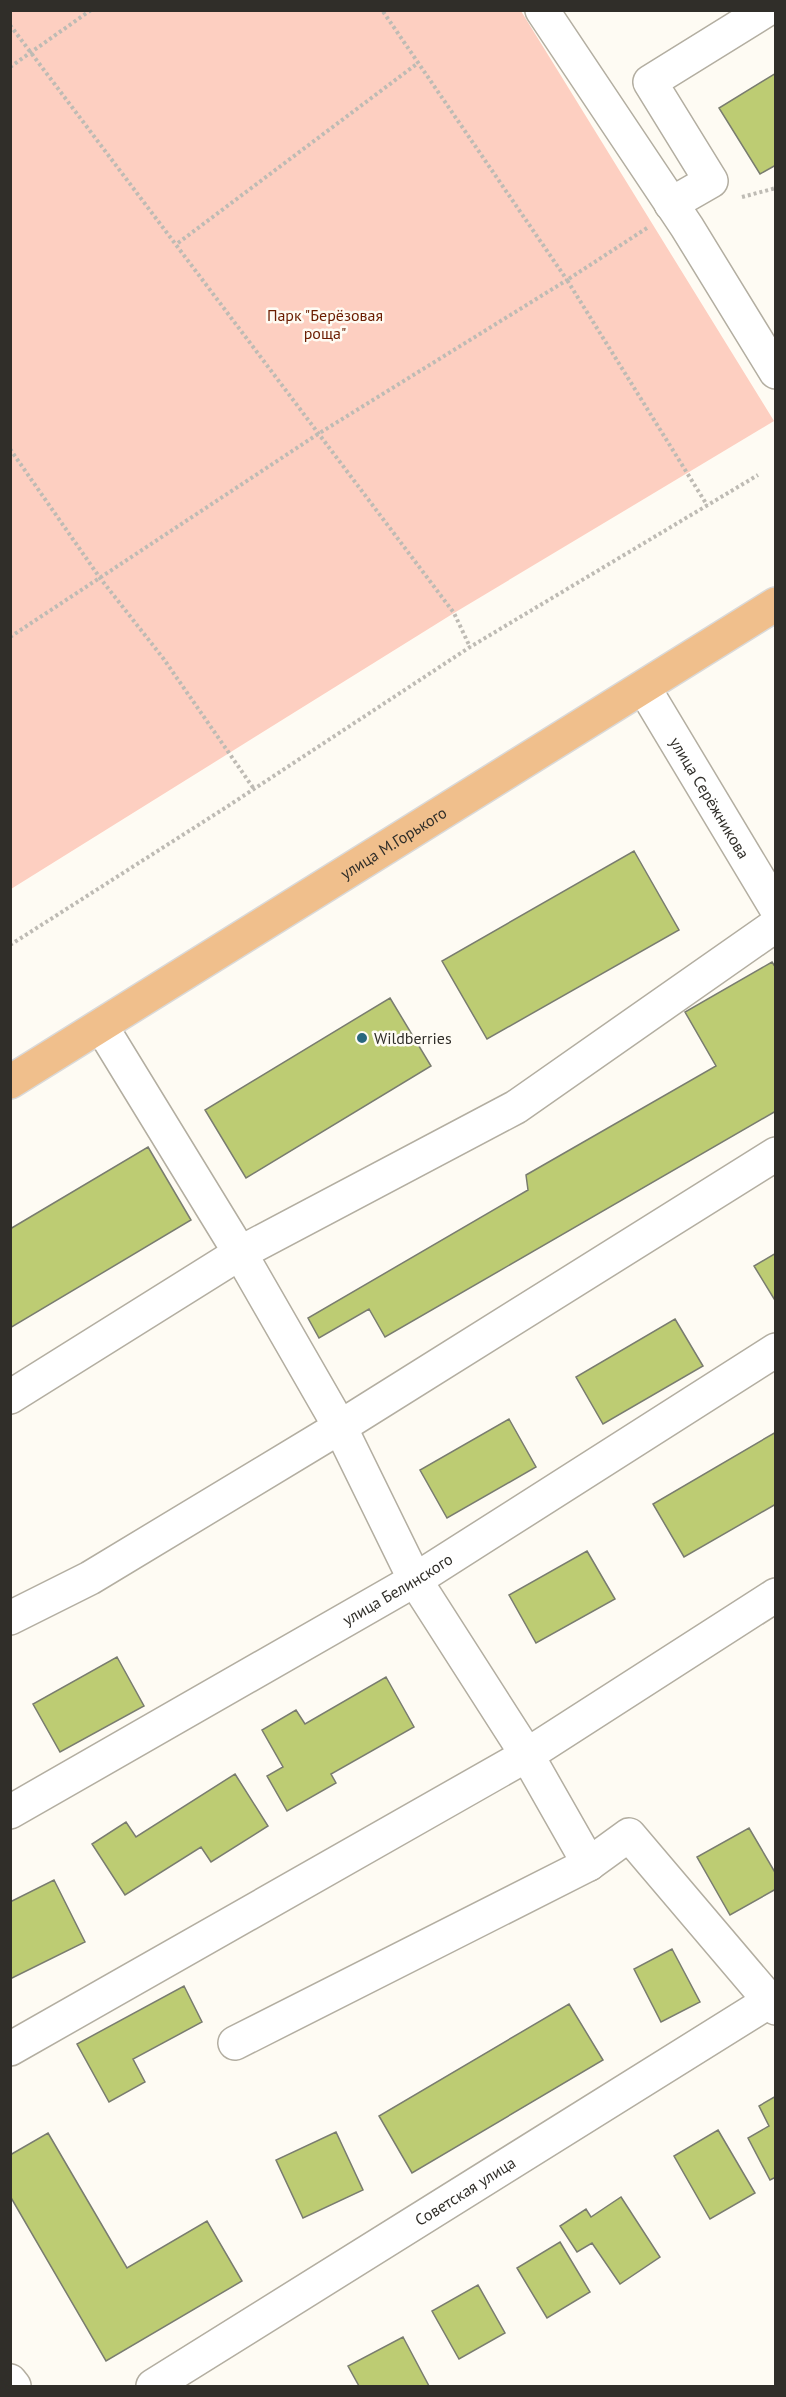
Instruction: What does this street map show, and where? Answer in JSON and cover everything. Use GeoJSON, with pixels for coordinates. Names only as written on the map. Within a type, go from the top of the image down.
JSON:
{"type":"FeatureCollection","features":[{"type":"Feature","properties":{"kind":"main road","name":"улица М.Горького"},"geometry":{"type":"LineString","coordinates":[[10,1082],[776,604]]}},
{"type":"Feature","properties":{"kind":"street"},"geometry":{"type":"LineString","coordinates":[[542,10],[671,204],[776,372]]}},
{"type":"Feature","properties":{"kind":"street"},"geometry":{"type":"LineString","coordinates":[[671,204],[711,181],[650,82],[766,10]]}},
{"type":"Feature","properties":{"kind":"street","name":"улица Серёжникова"},"geometry":{"type":"LineString","coordinates":[[644,688],[776,908]]}},
{"type":"Feature","properties":{"kind":"street"},"geometry":{"type":"LineString","coordinates":[[10,1397],[240,1253],[516,1107],[776,925]]}},
{"type":"Feature","properties":{"kind":"street"},"geometry":{"type":"LineString","coordinates":[[101,1026],[240,1253],[340,1427],[415,1580],[527,1755],[589,1864]]}},
{"type":"Feature","properties":{"kind":"street"},"geometry":{"type":"LineString","coordinates":[[10,1618],[90,1578],[340,1427],[776,1154]]}},
{"type":"Feature","properties":{"kind":"street","name":"улица Белинского"},"geometry":{"type":"LineString","coordinates":[[10,1812],[415,1580],[776,1350]]}},
{"type":"Feature","properties":{"kind":"street"},"geometry":{"type":"LineString","coordinates":[[10,2049],[527,1755],[776,1595]]}},
{"type":"Feature","properties":{"kind":"street"},"geometry":{"type":"LineString","coordinates":[[235,2043],[589,1864],[629,1834],[774,2001]]}},
{"type":"Feature","properties":{"kind":"street","name":"Советская улица"},"geometry":{"type":"LineString","coordinates":[[153,2386],[774,2001]]}},
{"type":"Feature","properties":{"kind":"street"},"geometry":{"type":"LineString","coordinates":[[10,2380],[14,2386]]}},
{"type":"Feature","properties":{"kind":"path"},"geometry":{"type":"LineString","coordinates":[[10,67],[91,10]]}},
{"type":"Feature","properties":{"kind":"path"},"geometry":{"type":"LineString","coordinates":[[382,10],[567,280],[707,505]]}},
{"type":"Feature","properties":{"kind":"path"},"geometry":{"type":"LineString","coordinates":[[10,25],[178,243],[318,434],[454,613],[470,646]]}},
{"type":"Feature","properties":{"kind":"path"},"geometry":{"type":"LineString","coordinates":[[178,243],[418,63]]}},
{"type":"Feature","properties":{"kind":"path"},"geometry":{"type":"LineString","coordinates":[[10,637],[318,434],[567,280]]}},
{"type":"Feature","properties":{"kind":"path"},"geometry":{"type":"LineString","coordinates":[[10,449],[100,578],[163,657],[254,789]]}},
{"type":"Feature","properties":{"kind":"path"},"geometry":{"type":"LineString","coordinates":[[10,945],[254,789],[470,646],[758,475]]}},
{"type":"Feature","properties":{"kind":"green space","name":"Парк \"Берёзовая роща\""},"geometry":{"type":"Polygon","coordinates":[[[11,10],[521,11],[774,421],[454,613],[11,889],[11,10]]]}},
{"type":"Feature","properties":{"kind":"building"},"geometry":{"type":"Polygon","coordinates":[[[776,73],[776,165],[760,174],[719,108],[776,73]]]}},
{"type":"Feature","properties":{"kind":"building"},"geometry":{"type":"Polygon","coordinates":[[[634,851],[679,930],[487,1039],[442,961],[634,851]]]}},
{"type":"Feature","properties":{"kind":"building"},"geometry":{"type":"Polygon","coordinates":[[[772,962],[776,968],[776,1111],[385,1337],[369,1309],[319,1338],[308,1318],[528,1190],[526,1175],[716,1066],[685,1012],[772,962]]]}},
{"type":"Feature","properties":{"kind":"building"},"geometry":{"type":"Polygon","coordinates":[[[390,998],[431,1066],[246,1178],[205,1110],[390,998]]]}},
{"type":"Feature","properties":{"kind":"building"},"geometry":{"type":"Polygon","coordinates":[[[148,1147],[191,1220],[10,1328],[10,1229],[148,1147]]]}},
{"type":"Feature","properties":{"kind":"building"},"geometry":{"type":"Polygon","coordinates":[[[776,1253],[776,1302],[754,1266],[776,1253]]]}},
{"type":"Feature","properties":{"kind":"building"},"geometry":{"type":"Polygon","coordinates":[[[675,1319],[703,1366],[603,1424],[576,1377],[675,1319]]]}},
{"type":"Feature","properties":{"kind":"building"},"geometry":{"type":"Polygon","coordinates":[[[509,1419],[536,1467],[447,1518],[420,1470],[509,1419]]]}},
{"type":"Feature","properties":{"kind":"building"},"geometry":{"type":"Polygon","coordinates":[[[776,1432],[776,1504],[684,1557],[653,1504],[776,1432]]]}},
{"type":"Feature","properties":{"kind":"building"},"geometry":{"type":"Polygon","coordinates":[[[587,1551],[615,1599],[536,1643],[509,1595],[587,1551]]]}},
{"type":"Feature","properties":{"kind":"building"},"geometry":{"type":"Polygon","coordinates":[[[117,1657],[144,1706],[60,1752],[33,1704],[117,1657]]]}},
{"type":"Feature","properties":{"kind":"building"},"geometry":{"type":"Polygon","coordinates":[[[386,1677],[414,1727],[331,1774],[336,1783],[287,1811],[267,1776],[283,1767],[262,1730],[296,1710],[305,1724],[386,1677]]]}},
{"type":"Feature","properties":{"kind":"building"},"geometry":{"type":"Polygon","coordinates":[[[235,1774],[268,1826],[211,1862],[201,1847],[125,1895],[92,1844],[126,1822],[136,1837],[235,1774]]]}},
{"type":"Feature","properties":{"kind":"building"},"geometry":{"type":"Polygon","coordinates":[[[749,1828],[776,1874],[776,1889],[730,1915],[697,1857],[749,1828]]]}},
{"type":"Feature","properties":{"kind":"building"},"geometry":{"type":"Polygon","coordinates":[[[54,1880],[85,1942],[10,1979],[10,1902],[54,1880]]]}},
{"type":"Feature","properties":{"kind":"building"},"geometry":{"type":"Polygon","coordinates":[[[672,1949],[700,2002],[661,2022],[634,1969],[672,1949]]]}},
{"type":"Feature","properties":{"kind":"building"},"geometry":{"type":"Polygon","coordinates":[[[184,1986],[202,2022],[133,2059],[145,2082],[109,2102],[77,2044],[184,1986]]]}},
{"type":"Feature","properties":{"kind":"building"},"geometry":{"type":"Polygon","coordinates":[[[569,2004],[603,2060],[412,2173],[379,2116],[569,2004]]]}},
{"type":"Feature","properties":{"kind":"building"},"geometry":{"type":"Polygon","coordinates":[[[776,2096],[776,2177],[770,2180],[748,2138],[769,2126],[759,2106],[776,2096]]]}},
{"type":"Feature","properties":{"kind":"building"},"geometry":{"type":"Polygon","coordinates":[[[718,2130],[755,2193],[710,2219],[674,2156],[718,2130]]]}},
{"type":"Feature","properties":{"kind":"building"},"geometry":{"type":"Polygon","coordinates":[[[336,2132],[363,2190],[303,2218],[276,2160],[336,2132]]]}},
{"type":"Feature","properties":{"kind":"building"},"geometry":{"type":"Polygon","coordinates":[[[48,2133],[127,2268],[207,2221],[242,2281],[106,2361],[10,2196],[10,2155],[48,2133]]]}},
{"type":"Feature","properties":{"kind":"building"},"geometry":{"type":"Polygon","coordinates":[[[621,2197],[660,2257],[620,2284],[592,2243],[577,2252],[560,2226],[586,2209],[591,2217],[621,2197]]]}},
{"type":"Feature","properties":{"kind":"building"},"geometry":{"type":"Polygon","coordinates":[[[560,2242],[590,2292],[547,2318],[517,2268],[560,2242]]]}},
{"type":"Feature","properties":{"kind":"building"},"geometry":{"type":"Polygon","coordinates":[[[478,2285],[505,2333],[459,2359],[432,2311],[478,2285]]]}},
{"type":"Feature","properties":{"kind":"building"},"geometry":{"type":"Polygon","coordinates":[[[403,2337],[429,2386],[359,2386],[348,2366],[403,2337]]]}},
{"type":"Feature","properties":{"kind":"place","name":"Wildberries"},"geometry":{"type":"Point","coordinates":[362,1038]}}]}
